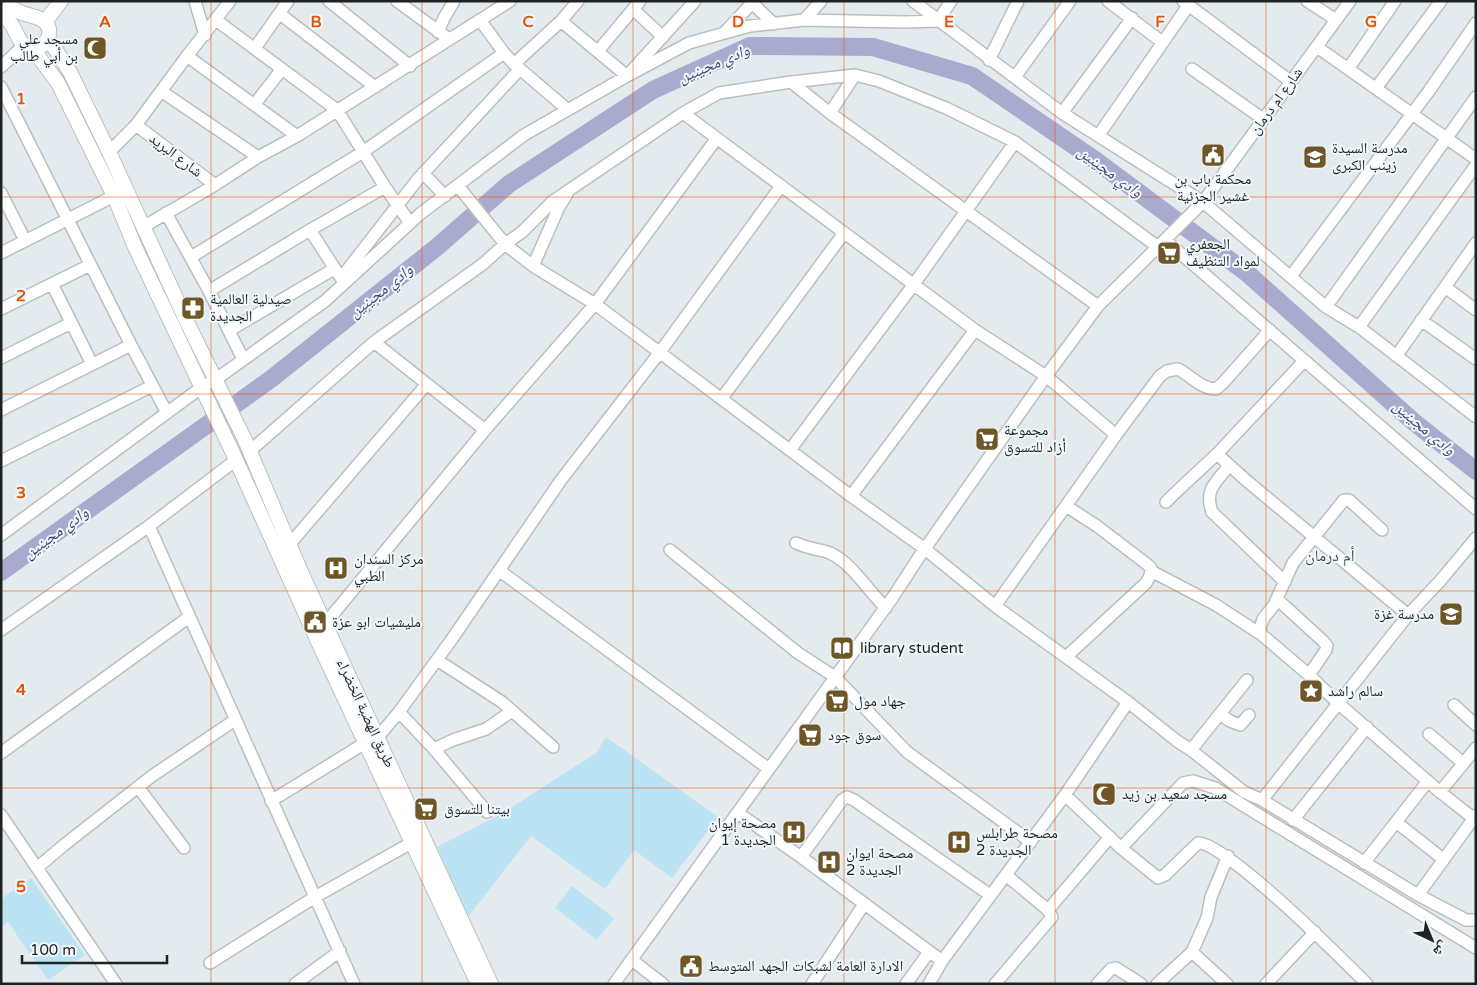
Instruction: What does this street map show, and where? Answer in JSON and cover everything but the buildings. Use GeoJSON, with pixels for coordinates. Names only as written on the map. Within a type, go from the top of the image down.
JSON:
{"type":"FeatureCollection","features":[{"type":"Feature","properties":{"kind":"main road"},"geometry":{"type":"LineString","coordinates":[[4,1],[21,13],[41,20],[49,30],[48,38],[42,46],[25,43],[18,31],[22,22],[26,19],[41,20],[61,1]]}},
{"type":"Feature","properties":{"kind":"main road","name":"طريق الهضبة الخضراء"},"geometry":{"type":"LineString","coordinates":[[1,13],[12,24],[58,83],[114,196],[135,247],[234,455],[295,574],[371,741],[491,984]]}},
{"type":"Feature","properties":{"kind":"main road","name":"طريق الهضبة الخضراء"},"geometry":{"type":"LineString","coordinates":[[48,38],[70,72],[248,446],[289,545],[295,574],[325,624],[411,843],[478,984]]}},
{"type":"Feature","properties":{"kind":"street"},"geometry":{"type":"LineString","coordinates":[[195,1],[205,35]]}},
{"type":"Feature","properties":{"kind":"street"},"geometry":{"type":"LineString","coordinates":[[109,152],[136,125],[230,1]]}},
{"type":"Feature","properties":{"kind":"street"},"geometry":{"type":"LineString","coordinates":[[254,48],[288,1]]}},
{"type":"Feature","properties":{"kind":"street"},"geometry":{"type":"LineString","coordinates":[[329,1],[410,66]]}},
{"type":"Feature","properties":{"kind":"street"},"geometry":{"type":"LineString","coordinates":[[397,1],[449,40]]}},
{"type":"Feature","properties":{"kind":"street"},"geometry":{"type":"LineString","coordinates":[[438,32],[454,1]]}},
{"type":"Feature","properties":{"kind":"street"},"geometry":{"type":"LineString","coordinates":[[143,227],[215,185],[258,157],[297,136],[510,1]]}},
{"type":"Feature","properties":{"kind":"street"},"geometry":{"type":"LineString","coordinates":[[1,535],[167,413],[217,383],[243,359],[302,318],[339,277],[422,173],[578,1]]}},
{"type":"Feature","properties":{"kind":"street"},"geometry":{"type":"LineString","coordinates":[[627,76],[695,1]]}},
{"type":"Feature","properties":{"kind":"street"},"geometry":{"type":"LineString","coordinates":[[804,20],[821,1]]}},
{"type":"Feature","properties":{"kind":"street"},"geometry":{"type":"LineString","coordinates":[[913,1],[1062,113],[1200,206],[1291,276],[1326,307],[1359,327],[1476,416]]}},
{"type":"Feature","properties":{"kind":"street"},"geometry":{"type":"LineString","coordinates":[[938,20],[951,1]]}},
{"type":"Feature","properties":{"kind":"street"},"geometry":{"type":"LineString","coordinates":[[989,60],[1018,1]]}},
{"type":"Feature","properties":{"kind":"street"},"geometry":{"type":"LineString","coordinates":[[1108,1],[1162,42]]}},
{"type":"Feature","properties":{"kind":"street"},"geometry":{"type":"LineString","coordinates":[[1307,1],[1336,20]]}},
{"type":"Feature","properties":{"kind":"street","name":"شارع ام درمان"},"geometry":{"type":"LineString","coordinates":[[614,984],[886,608],[1046,376],[1098,306],[1200,206],[1350,1]]}},
{"type":"Feature","properties":{"kind":"street"},"geometry":{"type":"LineString","coordinates":[[1348,69],[1395,1]]}},
{"type":"Feature","properties":{"kind":"street"},"geometry":{"type":"LineString","coordinates":[[1376,88],[1441,1]]}},
{"type":"Feature","properties":{"kind":"street"},"geometry":{"type":"LineString","coordinates":[[722,34],[753,2],[774,24]]}},
{"type":"Feature","properties":{"kind":"street"},"geometry":{"type":"LineString","coordinates":[[1015,77],[1067,2]]}},
{"type":"Feature","properties":{"kind":"street"},"geometry":{"type":"LineString","coordinates":[[1098,136],[1162,42],[1185,3],[1290,82]]}},
{"type":"Feature","properties":{"kind":"street"},"geometry":{"type":"LineString","coordinates":[[598,51],[636,5],[663,38]]}},
{"type":"Feature","properties":{"kind":"street"},"geometry":{"type":"LineString","coordinates":[[280,14],[375,87]]}},
{"type":"Feature","properties":{"kind":"street"},"geometry":{"type":"LineString","coordinates":[[1062,113],[1132,18]]}},
{"type":"Feature","properties":{"kind":"street"},"geometry":{"type":"LineString","coordinates":[[216,20],[338,110],[410,223]]}},
{"type":"Feature","properties":{"kind":"street"},"geometry":{"type":"LineString","coordinates":[[480,20],[504,53],[517,67],[568,110]]}},
{"type":"Feature","properties":{"kind":"street"},"geometry":{"type":"LineString","coordinates":[[230,330],[339,277],[524,135],[689,43],[750,26],[804,20],[876,22],[938,20]]}},
{"type":"Feature","properties":{"kind":"street"},"geometry":{"type":"LineString","coordinates":[[561,21],[627,76]]}},
{"type":"Feature","properties":{"kind":"street"},"geometry":{"type":"LineString","coordinates":[[1291,276],[1476,23]]}},
{"type":"Feature","properties":{"kind":"street"},"geometry":{"type":"LineString","coordinates":[[1,67],[25,43]]}},
{"type":"Feature","properties":{"kind":"street"},"geometry":{"type":"LineString","coordinates":[[1317,47],[1476,159]]}},
{"type":"Feature","properties":{"kind":"street"},"geometry":{"type":"LineString","coordinates":[[191,257],[363,152],[504,53]]}},
{"type":"Feature","properties":{"kind":"street"},"geometry":{"type":"LineString","coordinates":[[187,56],[297,136]]}},
{"type":"Feature","properties":{"kind":"street"},"geometry":{"type":"LineString","coordinates":[[254,105],[282,69]]}},
{"type":"Feature","properties":{"kind":"street"},"geometry":{"type":"LineString","coordinates":[[1192,69],[1263,119]]}},
{"type":"Feature","properties":{"kind":"street"},"geometry":{"type":"LineString","coordinates":[[830,113],[854,75]]}},
{"type":"Feature","properties":{"kind":"street"},"geometry":{"type":"LineString","coordinates":[[248,446],[374,342],[483,264],[505,244],[522,232],[553,201],[683,114],[719,93],[854,75],[879,81],[946,108],[1015,142],[1164,241],[1270,330],[1476,509]]}},
{"type":"Feature","properties":{"kind":"street"},"geometry":{"type":"LineString","coordinates":[[791,82],[830,113],[1098,306]]}},
{"type":"Feature","properties":{"kind":"street"},"geometry":{"type":"LineString","coordinates":[[1,87],[167,413]]}},
{"type":"Feature","properties":{"kind":"street"},"geometry":{"type":"LineString","coordinates":[[161,91],[258,157]]}},
{"type":"Feature","properties":{"kind":"street"},"geometry":{"type":"LineString","coordinates":[[1326,307],[1476,97]]}},
{"type":"Feature","properties":{"kind":"street"},"geometry":{"type":"LineString","coordinates":[[683,114],[975,330],[1046,376],[1116,435]]}},
{"type":"Feature","properties":{"kind":"street","name":"شارع البريد"},"geometry":{"type":"LineString","coordinates":[[136,125],[215,185]]}},
{"type":"Feature","properties":{"kind":"street"},"geometry":{"type":"LineString","coordinates":[[325,624],[485,430],[595,304],[717,138]]}},
{"type":"Feature","properties":{"kind":"street"},"geometry":{"type":"LineString","coordinates":[[790,450],[967,212],[1015,142]]}},
{"type":"Feature","properties":{"kind":"street"},"geometry":{"type":"LineString","coordinates":[[1359,327],[1476,165]]}},
{"type":"Feature","properties":{"kind":"street"},"geometry":{"type":"LineString","coordinates":[[422,173],[445,196]]}},
{"type":"Feature","properties":{"kind":"street"},"geometry":{"type":"LineString","coordinates":[[458,186],[505,244],[532,266],[595,304],[660,352],[851,496],[925,549],[995,606],[1128,702],[1244,792],[1262,800],[1418,895],[1471,920],[1476,931]]}},
{"type":"Feature","properties":{"kind":"street"},"geometry":{"type":"LineString","coordinates":[[271,800],[371,741],[398,712],[500,571],[562,480],[660,352],[781,186]]}},
{"type":"Feature","properties":{"kind":"street"},"geometry":{"type":"LineString","coordinates":[[209,291],[310,230],[386,188]]}},
{"type":"Feature","properties":{"kind":"street"},"geometry":{"type":"LineString","coordinates":[[532,266],[559,207],[571,189]]}},
{"type":"Feature","properties":{"kind":"street"},"geometry":{"type":"LineString","coordinates":[[1,193],[25,240]]}},
{"type":"Feature","properties":{"kind":"street"},"geometry":{"type":"LineString","coordinates":[[1,252],[114,196]]}},
{"type":"Feature","properties":{"kind":"street"},"geometry":{"type":"LineString","coordinates":[[166,213],[230,330],[243,359]]}},
{"type":"Feature","properties":{"kind":"street"},"geometry":{"type":"LineString","coordinates":[[310,230],[339,277]]}},
{"type":"Feature","properties":{"kind":"street"},"geometry":{"type":"LineString","coordinates":[[722,398],[844,233]]}},
{"type":"Feature","properties":{"kind":"street"},"geometry":{"type":"LineString","coordinates":[[1397,355],[1476,243]]}},
{"type":"Feature","properties":{"kind":"street"},"geometry":{"type":"LineString","coordinates":[[1466,258],[1476,266]]}},
{"type":"Feature","properties":{"kind":"street"},"geometry":{"type":"LineString","coordinates":[[1,310],[90,265]]}},
{"type":"Feature","properties":{"kind":"street"},"geometry":{"type":"LineString","coordinates":[[52,284],[92,364]]}},
{"type":"Feature","properties":{"kind":"street"},"geometry":{"type":"LineString","coordinates":[[1445,286],[1476,310]]}},
{"type":"Feature","properties":{"kind":"street"},"geometry":{"type":"LineString","coordinates":[[1421,320],[1476,359]]}},
{"type":"Feature","properties":{"kind":"street"},"geometry":{"type":"LineString","coordinates":[[1,358],[71,323]]}},
{"type":"Feature","properties":{"kind":"street"},"geometry":{"type":"LineString","coordinates":[[851,496],[975,330]]}},
{"type":"Feature","properties":{"kind":"street"},"geometry":{"type":"LineString","coordinates":[[995,606],[1160,376],[1178,368],[1201,385],[1216,389],[1270,330]]}},
{"type":"Feature","properties":{"kind":"street"},"geometry":{"type":"LineString","coordinates":[[374,342],[485,430]]}},
{"type":"Feature","properties":{"kind":"street"},"geometry":{"type":"LineString","coordinates":[[1,410],[131,345]]}},
{"type":"Feature","properties":{"kind":"street"},"geometry":{"type":"LineString","coordinates":[[1166,502],[1217,454],[1304,361]]}},
{"type":"Feature","properties":{"kind":"street"},"geometry":{"type":"LineString","coordinates":[[289,545],[426,385]]}},
{"type":"Feature","properties":{"kind":"street"},"geometry":{"type":"LineString","coordinates":[[1,461],[152,386]]}},
{"type":"Feature","properties":{"kind":"street"},"geometry":{"type":"LineString","coordinates":[[1217,454],[1408,615]]}},
{"type":"Feature","properties":{"kind":"street"},"geometry":{"type":"LineString","coordinates":[[1,630],[149,526],[234,455]]}},
{"type":"Feature","properties":{"kind":"street"},"geometry":{"type":"LineString","coordinates":[[1229,466],[1209,492],[1209,503],[1212,512],[1285,582]]}},
{"type":"Feature","properties":{"kind":"street"},"geometry":{"type":"LineString","coordinates":[[1262,635],[1260,629],[1263,619],[1277,599],[1293,563],[1344,500],[1349,500],[1382,530]]}},
{"type":"Feature","properties":{"kind":"street"},"geometry":{"type":"LineString","coordinates":[[1066,506],[1141,560],[1151,568],[1151,571],[1216,605],[1262,635],[1440,792],[1474,817],[1418,895]]}},
{"type":"Feature","properties":{"kind":"street"},"geometry":{"type":"LineString","coordinates":[[149,526],[354,984]]}},
{"type":"Feature","properties":{"kind":"street"},"geometry":{"type":"LineString","coordinates":[[1262,800],[1408,615],[1476,538]]}},
{"type":"Feature","properties":{"kind":"street"},"geometry":{"type":"LineString","coordinates":[[796,543],[828,552],[850,566],[871,593],[886,608]]}},
{"type":"Feature","properties":{"kind":"street"},"geometry":{"type":"LineString","coordinates":[[670,550],[798,653],[835,677],[907,752],[1030,842]]}},
{"type":"Feature","properties":{"kind":"street"},"geometry":{"type":"LineString","coordinates":[[500,571],[769,769]]}},
{"type":"Feature","properties":{"kind":"street"},"geometry":{"type":"LineString","coordinates":[[1066,657],[1146,583],[1151,571]]}},
{"type":"Feature","properties":{"kind":"street"},"geometry":{"type":"LineString","coordinates":[[1277,599],[1327,646],[1309,675]]}},
{"type":"Feature","properties":{"kind":"street"},"geometry":{"type":"LineString","coordinates":[[1,753],[189,618]]}},
{"type":"Feature","properties":{"kind":"street"},"geometry":{"type":"LineString","coordinates":[[437,660],[488,692],[553,747]]}},
{"type":"Feature","properties":{"kind":"street"},"geometry":{"type":"LineString","coordinates":[[1191,750],[1247,680]]}},
{"type":"Feature","properties":{"kind":"street"},"geometry":{"type":"LineString","coordinates":[[929,984],[942,961],[1065,795],[1128,702]]}},
{"type":"Feature","properties":{"kind":"street"},"geometry":{"type":"LineString","coordinates":[[1454,704],[1476,725]]}},
{"type":"Feature","properties":{"kind":"street"},"geometry":{"type":"LineString","coordinates":[[434,750],[453,740],[486,729],[512,711]]}},
{"type":"Feature","properties":{"kind":"street"},"geometry":{"type":"LineString","coordinates":[[398,712],[434,750],[487,812]]}},
{"type":"Feature","properties":{"kind":"street"},"geometry":{"type":"LineString","coordinates":[[1220,714],[1240,725],[1249,715]]}},
{"type":"Feature","properties":{"kind":"street"},"geometry":{"type":"LineString","coordinates":[[38,868],[64,845],[138,787],[235,720]]}},
{"type":"Feature","properties":{"kind":"street"},"geometry":{"type":"LineString","coordinates":[[1293,820],[1367,727]]}},
{"type":"Feature","properties":{"kind":"street"},"geometry":{"type":"LineString","coordinates":[[1429,734],[1463,763]]}},
{"type":"Feature","properties":{"kind":"street"},"geometry":{"type":"LineString","coordinates":[[1440,792],[1476,748]]}},
{"type":"Feature","properties":{"kind":"street"},"geometry":{"type":"LineString","coordinates":[[1121,848],[1183,783],[1192,781],[1215,788],[1476,948]]}},
{"type":"Feature","properties":{"kind":"street"},"geometry":{"type":"LineString","coordinates":[[1364,863],[1428,781]]}},
{"type":"Feature","properties":{"kind":"street"},"geometry":{"type":"LineString","coordinates":[[138,787],[184,848]]}},
{"type":"Feature","properties":{"kind":"street"},"geometry":{"type":"LineString","coordinates":[[1065,795],[1121,848],[1158,878],[1165,875],[1198,843],[1205,843],[1228,856],[1314,932],[1367,984]]}},
{"type":"Feature","properties":{"kind":"street"},"geometry":{"type":"LineString","coordinates":[[801,857],[842,800],[847,797],[990,894]]}},
{"type":"Feature","properties":{"kind":"street"},"geometry":{"type":"LineString","coordinates":[[738,813],[942,961]]}},
{"type":"Feature","properties":{"kind":"street"},"geometry":{"type":"LineString","coordinates":[[1,815],[116,984]]}},
{"type":"Feature","properties":{"kind":"street"},"geometry":{"type":"LineString","coordinates":[[1396,822],[1443,859]]}},
{"type":"Feature","properties":{"kind":"street"},"geometry":{"type":"LineString","coordinates":[[1048,910],[1110,837]]}},
{"type":"Feature","properties":{"kind":"street"},"geometry":{"type":"LineString","coordinates":[[210,963],[315,897],[411,843]]}},
{"type":"Feature","properties":{"kind":"street"},"geometry":{"type":"LineString","coordinates":[[1157,984],[1192,952],[1207,918],[1211,897],[1228,856]]}},
{"type":"Feature","properties":{"kind":"street"},"geometry":{"type":"LineString","coordinates":[[996,984],[1052,917],[1048,910],[1006,875]]}},
{"type":"Feature","properties":{"kind":"street"},"geometry":{"type":"LineString","coordinates":[[814,983],[864,904]]}},
{"type":"Feature","properties":{"kind":"street"},"geometry":{"type":"LineString","coordinates":[[1266,984],[1314,932]]}},
{"type":"Feature","properties":{"kind":"street"},"geometry":{"type":"LineString","coordinates":[[295,984],[340,951]]}},
{"type":"Feature","properties":{"kind":"street"},"geometry":{"type":"LineString","coordinates":[[906,984],[929,952]]}},
{"type":"Feature","properties":{"kind":"street"},"geometry":{"type":"LineString","coordinates":[[1192,952],[1227,984]]}},
{"type":"Feature","properties":{"kind":"street"},"geometry":{"type":"LineString","coordinates":[[632,960],[663,984]]}},
{"type":"Feature","properties":{"kind":"street"},"geometry":{"type":"LineString","coordinates":[[1097,984],[1111,969],[1116,968],[1141,984]]}},
{"type":"Feature","properties":{"kind":"shaded area"},"geometry":{"type":"Polygon","coordinates":[[[606,737],[718,817],[672,878],[634,850],[605,889],[531,836],[468,917],[437,847],[503,813],[596,753],[606,737]]]}},
{"type":"Feature","properties":{"kind":"shaded area"},"geometry":{"type":"Polygon","coordinates":[[[31,878],[85,955],[48,980],[8,922],[1,927],[1,899],[31,878]]]}},
{"type":"Feature","properties":{"kind":"shaded area"},"geometry":{"type":"Polygon","coordinates":[[[572,886],[614,918],[597,940],[555,908],[572,886]]]}},
{"type":"Feature","properties":{"kind":"waterway","name":"وادي مجينين"},"geometry":{"type":"LineString","coordinates":[[1,572],[271,379],[437,247],[509,184],[653,90],[750,46],[873,47],[972,76],[1095,160],[1247,273],[1415,423],[1476,471]]}},
{"type":"Feature","properties":{"kind":"place","name":"مسجد علي بن أبي طالب"},"geometry":{"type":"Point","coordinates":[95,48]}},
{"type":"Feature","properties":{"kind":"place","name":"محكمة باب بن غشير الجزئية"},"geometry":{"type":"Point","coordinates":[1213,155]}},
{"type":"Feature","properties":{"kind":"place","name":"مدرسة السيدة زينب الكبرى"},"geometry":{"type":"Point","coordinates":[1315,157]}},
{"type":"Feature","properties":{"kind":"place","name":"الجعفري لمواد التنظيف"},"geometry":{"type":"Point","coordinates":[1169,253]}},
{"type":"Feature","properties":{"kind":"place","name":"صيدلية العالمية الجديدة"},"geometry":{"type":"Point","coordinates":[193,308]}},
{"type":"Feature","properties":{"kind":"place","name":"مجموعة أزاد للتسوق"},"geometry":{"type":"Point","coordinates":[987,439]}},
{"type":"Feature","properties":{"kind":"place","name":"مركز السندان الطبي"},"geometry":{"type":"Point","coordinates":[336,568]}},
{"type":"Feature","properties":{"kind":"place","name":"مدرسة غزة"},"geometry":{"type":"Point","coordinates":[1451,614]}},
{"type":"Feature","properties":{"kind":"place","name":"مليشيات ابو عزة"},"geometry":{"type":"Point","coordinates":[315,622]}},
{"type":"Feature","properties":{"kind":"place","name":"library student"},"geometry":{"type":"Point","coordinates":[842,648]}},
{"type":"Feature","properties":{"kind":"place","name":"سالم راشد"},"geometry":{"type":"Point","coordinates":[1311,691]}},
{"type":"Feature","properties":{"kind":"place","name":"جهاد مول"},"geometry":{"type":"Point","coordinates":[837,701]}},
{"type":"Feature","properties":{"kind":"place","name":"سوق جود"},"geometry":{"type":"Point","coordinates":[810,735]}},
{"type":"Feature","properties":{"kind":"place","name":"مسجد سعيد بن زيد"},"geometry":{"type":"Point","coordinates":[1104,794]}},
{"type":"Feature","properties":{"kind":"place","name":"بيتنا للتسوق"},"geometry":{"type":"Point","coordinates":[426,809]}},
{"type":"Feature","properties":{"kind":"place","name":"مصحة إيوان الجديدة 1"},"geometry":{"type":"Point","coordinates":[794,832]}},
{"type":"Feature","properties":{"kind":"place","name":"مصحة طرابلس الجديدة 2"},"geometry":{"type":"Point","coordinates":[959,842]}},
{"type":"Feature","properties":{"kind":"place","name":"مصحة ايوان الجديدة 2"},"geometry":{"type":"Point","coordinates":[829,862]}},
{"type":"Feature","properties":{"kind":"place","name":"الادارة العامة لشبكات الجهد المتوسط"},"geometry":{"type":"Point","coordinates":[691,966]}},
{"type":"Feature","properties":{"kind":"district","name":"أم درمان"},"geometry":{"type":"Point","coordinates":[1330,556]}}]}
